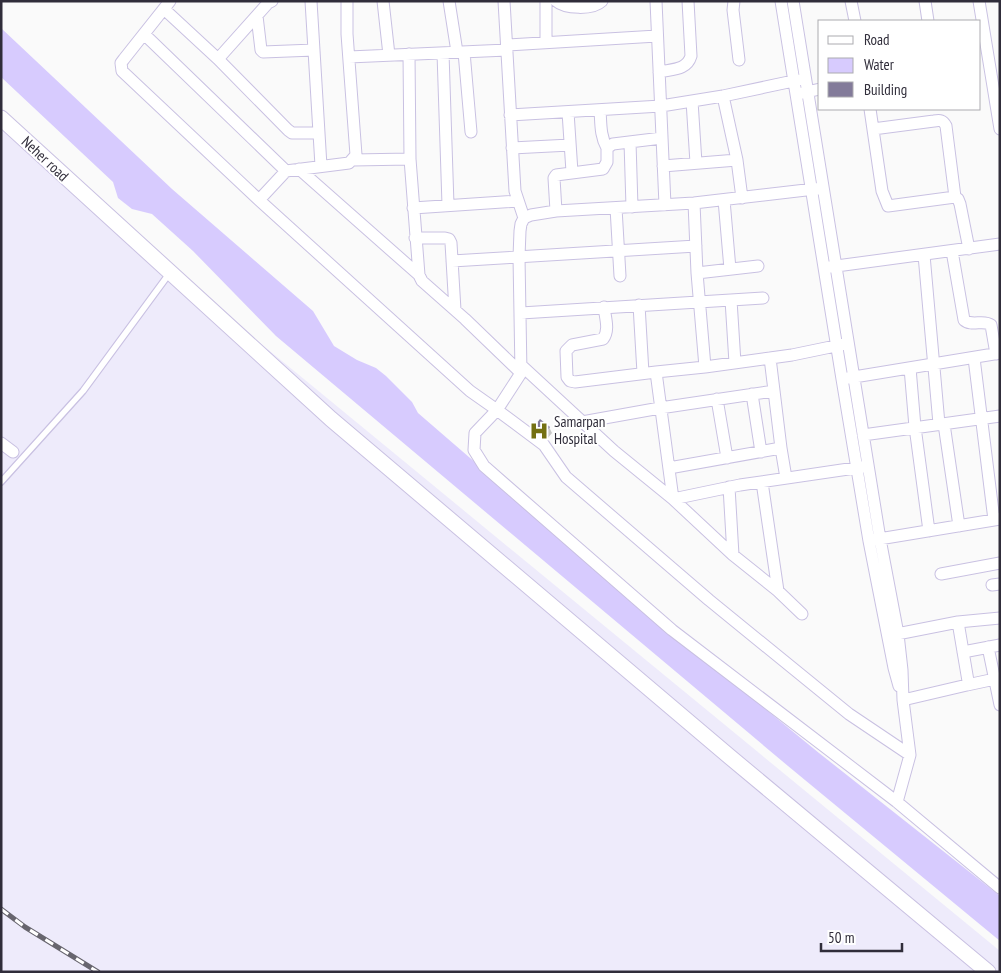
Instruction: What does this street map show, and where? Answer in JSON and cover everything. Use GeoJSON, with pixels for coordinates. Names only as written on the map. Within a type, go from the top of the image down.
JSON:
{"type":"FeatureCollection","features":[{"type":"Feature","properties":{"kind":"street"},"geometry":{"type":"LineString","coordinates":[[218,59],[268,3],[272,1]]}},
{"type":"Feature","properties":{"kind":"street"},"geometry":{"type":"LineString","coordinates":[[311,1],[321,166]]}},
{"type":"Feature","properties":{"kind":"street"},"geometry":{"type":"LineString","coordinates":[[259,200],[286,171],[349,163],[356,155],[347,1]]}},
{"type":"Feature","properties":{"kind":"street"},"geometry":{"type":"LineString","coordinates":[[383,1],[389,55]]}},
{"type":"Feature","properties":{"kind":"street"},"geometry":{"type":"LineString","coordinates":[[450,1],[460,52],[471,132]]}},
{"type":"Feature","properties":{"kind":"street"},"geometry":{"type":"LineString","coordinates":[[504,1],[514,191],[524,218]]}},
{"type":"Feature","properties":{"kind":"street"},"geometry":{"type":"LineString","coordinates":[[546,1],[546,42]]}},
{"type":"Feature","properties":{"kind":"street"},"geometry":{"type":"LineString","coordinates":[[556,1],[560,5],[578,7],[598,5],[602,1]]}},
{"type":"Feature","properties":{"kind":"street"},"geometry":{"type":"LineString","coordinates":[[656,1],[665,205]]}},
{"type":"Feature","properties":{"kind":"street"},"geometry":{"type":"LineString","coordinates":[[659,72],[683,67],[690,60],[688,1]]}},
{"type":"Feature","properties":{"kind":"street"},"geometry":{"type":"LineString","coordinates":[[734,1],[733,10],[739,60]]}},
{"type":"Feature","properties":{"kind":"street"},"geometry":{"type":"LineString","coordinates":[[781,1],[811,190],[830,267]]}},
{"type":"Feature","properties":{"kind":"street"},"geometry":{"type":"LineString","coordinates":[[793,1],[823,188],[830,267],[843,345],[854,377],[863,435],[862,467]]}},
{"type":"Feature","properties":{"kind":"street"},"geometry":{"type":"LineString","coordinates":[[851,1],[855,20]]}},
{"type":"Feature","properties":{"kind":"street"},"geometry":{"type":"LineString","coordinates":[[925,1],[928,20]]}},
{"type":"Feature","properties":{"kind":"street"},"geometry":{"type":"LineString","coordinates":[[979,1],[981,20]]}},
{"type":"Feature","properties":{"kind":"street"},"geometry":{"type":"LineString","coordinates":[[319,133],[292,133],[288,130],[167,5],[122,63],[122,71],[259,200],[470,390],[544,445],[566,477],[709,600],[849,714],[910,755]]}},
{"type":"Feature","properties":{"kind":"street"},"geometry":{"type":"LineString","coordinates":[[257,16],[261,50],[263,52],[314,50]]}},
{"type":"Feature","properties":{"kind":"street"},"geometry":{"type":"LineString","coordinates":[[981,26],[984,63],[997,98],[1000,129]]}},
{"type":"Feature","properties":{"kind":"street"},"geometry":{"type":"LineString","coordinates":[[144,34],[286,171]]}},
{"type":"Feature","properties":{"kind":"street"},"geometry":{"type":"LineString","coordinates":[[349,57],[460,52],[546,42],[657,36]]}},
{"type":"Feature","properties":{"kind":"street"},"geometry":{"type":"LineString","coordinates":[[443,52],[448,205]]}},
{"type":"Feature","properties":{"kind":"street"},"geometry":{"type":"LineString","coordinates":[[409,54],[410,159],[415,238],[419,275],[422,281],[614,451],[673,498],[733,555],[778,591],[802,614]]}},
{"type":"Feature","properties":{"kind":"street"},"geometry":{"type":"LineString","coordinates":[[510,116],[661,106],[723,96],[805,78]]}},
{"type":"Feature","properties":{"kind":"street"},"geometry":{"type":"LineString","coordinates":[[795,94],[818,89]]}},
{"type":"Feature","properties":{"kind":"street"},"geometry":{"type":"LineString","coordinates":[[723,96],[737,160],[742,198]]}},
{"type":"Feature","properties":{"kind":"street"},"geometry":{"type":"LineString","coordinates":[[692,101],[696,163]]}},
{"type":"Feature","properties":{"kind":"street"},"geometry":{"type":"LineString","coordinates":[[556,211],[554,178],[559,174],[603,169],[607,162],[608,148],[602,133],[600,110]]}},
{"type":"Feature","properties":{"kind":"street"},"geometry":{"type":"LineString","coordinates":[[870,110],[882,191],[888,206],[955,198]]}},
{"type":"Feature","properties":{"kind":"street"},"geometry":{"type":"LineString","coordinates":[[568,112],[572,172]]}},
{"type":"Feature","properties":{"kind":"street","name":"Neher road"},"geometry":{"type":"LineString","coordinates":[[1,118],[346,432],[730,757],[988,972]]}},
{"type":"Feature","properties":{"kind":"street"},"geometry":{"type":"LineString","coordinates":[[873,129],[941,120],[944,122],[955,198],[958,199],[960,204],[969,249]]}},
{"type":"Feature","properties":{"kind":"street"},"geometry":{"type":"LineString","coordinates":[[608,148],[613,144],[662,138]]}},
{"type":"Feature","properties":{"kind":"street"},"geometry":{"type":"LineString","coordinates":[[630,142],[632,207]]}},
{"type":"Feature","properties":{"kind":"street"},"geometry":{"type":"LineString","coordinates":[[512,148],[570,145]]}},
{"type":"Feature","properties":{"kind":"street"},"geometry":{"type":"LineString","coordinates":[[353,160],[410,159]]}},
{"type":"Feature","properties":{"kind":"street"},"geometry":{"type":"LineString","coordinates":[[663,166],[737,160]]}},
{"type":"Feature","properties":{"kind":"street"},"geometry":{"type":"LineString","coordinates":[[299,169],[419,275]]}},
{"type":"Feature","properties":{"kind":"street"},"geometry":{"type":"LineString","coordinates":[[823,188],[694,203],[556,211],[524,218],[520,231],[519,257],[521,370],[497,410],[475,433],[474,450],[484,466],[672,630],[897,802],[1000,888]]}},
{"type":"Feature","properties":{"kind":"street"},"geometry":{"type":"LineString","coordinates":[[724,200],[730,269]]}},
{"type":"Feature","properties":{"kind":"street"},"geometry":{"type":"LineString","coordinates":[[413,208],[518,201]]}},
{"type":"Feature","properties":{"kind":"street"},"geometry":{"type":"LineString","coordinates":[[694,203],[697,273],[705,367]]}},
{"type":"Feature","properties":{"kind":"street"},"geometry":{"type":"LineString","coordinates":[[616,208],[620,276]]}},
{"type":"Feature","properties":{"kind":"street"},"geometry":{"type":"LineString","coordinates":[[415,238],[440,237],[449,239],[451,243],[456,310]]}},
{"type":"Feature","properties":{"kind":"street"},"geometry":{"type":"LineString","coordinates":[[830,267],[1000,244]]}},
{"type":"Feature","properties":{"kind":"street"},"geometry":{"type":"LineString","coordinates":[[452,261],[696,246]]}},
{"type":"Feature","properties":{"kind":"street"},"geometry":{"type":"LineString","coordinates":[[842,379],[998,354],[991,325],[987,322],[967,323],[964,320],[952,251]]}},
{"type":"Feature","properties":{"kind":"street"},"geometry":{"type":"LineString","coordinates":[[924,255],[941,424],[959,526]]}},
{"type":"Feature","properties":{"kind":"street"},"geometry":{"type":"LineString","coordinates":[[697,273],[758,266]]}},
{"type":"Feature","properties":{"kind":"street"},"geometry":{"type":"LineString","coordinates":[[521,313],[763,298]]}},
{"type":"Feature","properties":{"kind":"street"},"geometry":{"type":"LineString","coordinates":[[731,300],[735,363]]}},
{"type":"Feature","properties":{"kind":"street"},"geometry":{"type":"LineString","coordinates":[[639,305],[643,373]]}},
{"type":"Feature","properties":{"kind":"street"},"geometry":{"type":"LineString","coordinates":[[604,307],[606,334],[599,341],[572,346],[566,352],[567,377],[570,381],[575,382],[705,367],[843,345]]}},
{"type":"Feature","properties":{"kind":"street"},"geometry":{"type":"LineString","coordinates":[[843,345],[842,379],[862,467],[892,635],[902,670],[903,700],[910,755],[897,802]]}},
{"type":"Feature","properties":{"kind":"street"},"geometry":{"type":"LineString","coordinates":[[770,358],[786,478]]}},
{"type":"Feature","properties":{"kind":"street"},"geometry":{"type":"LineString","coordinates":[[875,540],[997,520],[995,484],[981,419],[974,358]]}},
{"type":"Feature","properties":{"kind":"street"},"geometry":{"type":"LineString","coordinates":[[910,368],[915,427],[929,531]]}},
{"type":"Feature","properties":{"kind":"street"},"geometry":{"type":"LineString","coordinates":[[656,372],[673,498]]}},
{"type":"Feature","properties":{"kind":"street"},"geometry":{"type":"LineString","coordinates":[[582,422],[774,391]]}},
{"type":"Feature","properties":{"kind":"street"},"geometry":{"type":"LineString","coordinates":[[752,394],[761,452]]}},
{"type":"Feature","properties":{"kind":"street"},"geometry":{"type":"LineString","coordinates":[[717,399],[728,458]]}},
{"type":"Feature","properties":{"kind":"street"},"geometry":{"type":"LineString","coordinates":[[863,435],[1000,416]]}},
{"type":"Feature","properties":{"kind":"street"},"geometry":{"type":"LineString","coordinates":[[1,443],[13,452]]}},
{"type":"Feature","properties":{"kind":"street"},"geometry":{"type":"LineString","coordinates":[[669,468],[781,448]]}},
{"type":"Feature","properties":{"kind":"street"},"geometry":{"type":"LineString","coordinates":[[673,498],[729,487],[862,467]]}},
{"type":"Feature","properties":{"kind":"street"},"geometry":{"type":"LineString","coordinates":[[762,482],[778,591]]}},
{"type":"Feature","properties":{"kind":"street"},"geometry":{"type":"LineString","coordinates":[[729,487],[733,555]]}},
{"type":"Feature","properties":{"kind":"street"},"geometry":{"type":"LineString","coordinates":[[941,574],[1000,563]]}},
{"type":"Feature","properties":{"kind":"street"},"geometry":{"type":"LineString","coordinates":[[892,635],[958,622],[1000,618]]}},
{"type":"Feature","properties":{"kind":"street"},"geometry":{"type":"LineString","coordinates":[[958,622],[968,685]]}},
{"type":"Feature","properties":{"kind":"street"},"geometry":{"type":"LineString","coordinates":[[963,652],[994,646],[995,679],[1000,705]]}},
{"type":"Feature","properties":{"kind":"street"},"geometry":{"type":"LineString","coordinates":[[903,700],[995,679]]}},
{"type":"Feature","properties":{"kind":"lane"},"geometry":{"type":"LineString","coordinates":[[1,482],[83,391],[170,272]]}},
{"type":"Feature","properties":{"kind":"shaded area"},"geometry":{"type":"Polygon","coordinates":[[[1,113],[159,260],[1000,951],[1000,972],[1,972],[1,113]]]}},
{"type":"Feature","properties":{"kind":"water"},"geometry":{"type":"Polygon","coordinates":[[[1,28],[172,189],[313,311],[334,346],[357,360],[376,368],[386,376],[412,402],[418,413],[670,631],[819,753],[1000,896],[1000,941],[788,766],[276,336],[193,251],[152,214],[132,209],[118,198],[113,182],[1,77],[1,28]]]}},
{"type":"Feature","properties":{"kind":"building"},"geometry":{"type":"Polygon","coordinates":[[[540,419],[550,427],[539,440],[529,433],[540,419]]]}},
{"type":"Feature","properties":{"kind":"railway"},"geometry":{"type":"LineString","coordinates":[[1,909],[25,927],[98,972]]}},
{"type":"Feature","properties":{"kind":"place","name":"Samarpan Hospital"},"geometry":{"type":"Point","coordinates":[539,431]}}]}
